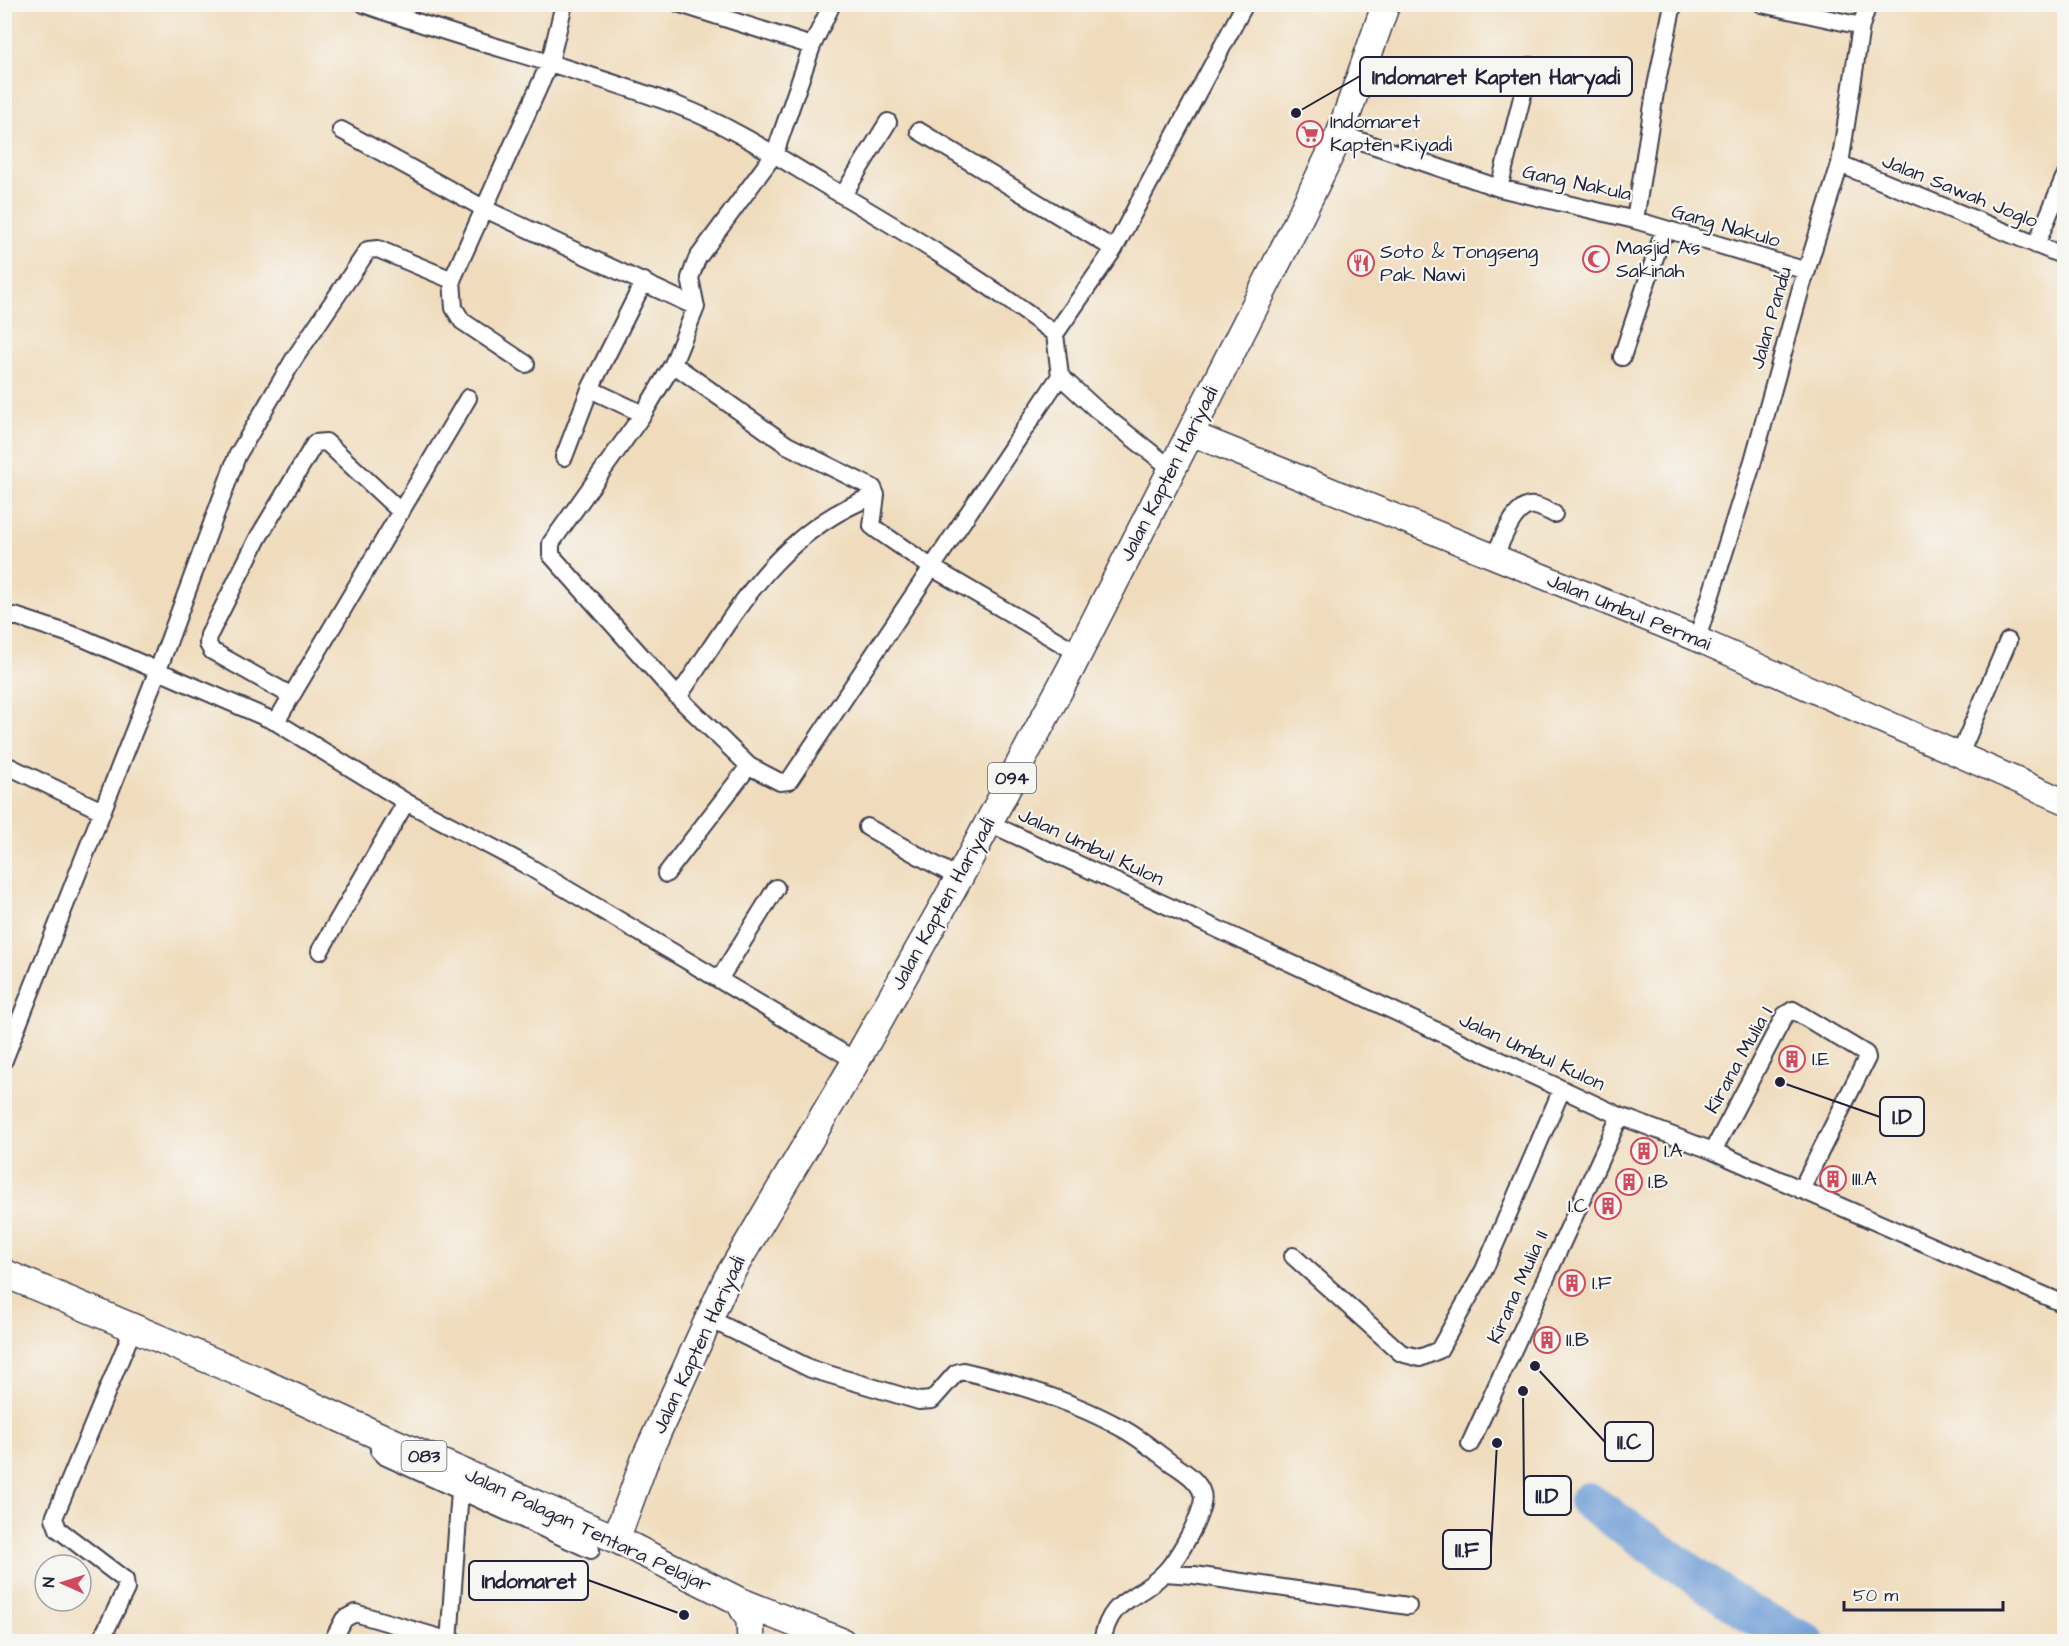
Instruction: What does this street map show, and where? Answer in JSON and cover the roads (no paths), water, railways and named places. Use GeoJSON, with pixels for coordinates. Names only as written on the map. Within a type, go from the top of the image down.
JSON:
{"type":"FeatureCollection","features":[{"type":"Feature","properties":{"kind":"main road","name":"Jalan Kapten Hariyadi"},"geometry":{"type":"LineString","coordinates":[[616,1539],[646,1457],[727,1279],[856,1061],[959,878],[1078,653],[1340,134],[1386,4]]}},
{"type":"Feature","properties":{"kind":"main road","name":"Jalan Umbul Permai"},"geometry":{"type":"LineString","coordinates":[[1190,433],[1697,639],[2064,801]]}},
{"type":"Feature","properties":{"kind":"main road","name":"Jalan Palagan Tentara Pelajar"},"geometry":{"type":"LineString","coordinates":[[4,1273],[257,1380],[616,1539],[740,1601],[842,1641]]}},
{"type":"Feature","properties":{"kind":"main road"},"geometry":{"type":"LineString","coordinates":[[740,1601],[750,1620],[751,1641]]}},
{"type":"Feature","properties":{"kind":"street"},"geometry":{"type":"LineString","coordinates":[[364,4],[478,42],[550,62],[681,107],[775,153],[964,271],[1055,334]]}},
{"type":"Feature","properties":{"kind":"street"},"geometry":{"type":"LineString","coordinates":[[526,364],[462,321],[454,308],[452,280],[550,62],[564,4]]}},
{"type":"Feature","properties":{"kind":"street"},"geometry":{"type":"LineString","coordinates":[[680,4],[812,46]]}},
{"type":"Feature","properties":{"kind":"street"},"geometry":{"type":"LineString","coordinates":[[832,4],[812,46],[775,153],[697,259],[690,278],[696,307],[673,364],[644,414],[551,543],[551,555],[678,697],[749,766],[780,783],[789,780],[1060,376]]}},
{"type":"Feature","properties":{"kind":"street"},"geometry":{"type":"LineString","coordinates":[[1172,469],[1097,410],[1060,376],[1055,334],[1114,249],[1245,4]]}},
{"type":"Feature","properties":{"kind":"street","name":"Gang Nakula"},"geometry":{"type":"LineString","coordinates":[[1340,134],[1499,188],[1635,220],[1656,86],[1673,4]]}},
{"type":"Feature","properties":{"kind":"street"},"geometry":{"type":"LineString","coordinates":[[1762,4],[1861,26]]}},
{"type":"Feature","properties":{"kind":"street","name":"Jalan Pandu"},"geometry":{"type":"LineString","coordinates":[[1697,639],[1753,461],[1840,164],[1861,26],[1868,4]]}},
{"type":"Feature","properties":{"kind":"street"},"geometry":{"type":"LineString","coordinates":[[1499,188],[1530,66]]}},
{"type":"Feature","properties":{"kind":"street"},"geometry":{"type":"LineString","coordinates":[[843,195],[888,122]]}},
{"type":"Feature","properties":{"kind":"street"},"geometry":{"type":"LineString","coordinates":[[342,130],[485,209],[696,307]]}},
{"type":"Feature","properties":{"kind":"street"},"geometry":{"type":"LineString","coordinates":[[920,130],[1114,249]]}},
{"type":"Feature","properties":{"kind":"street","name":"Jalan Sawah Joglo"},"geometry":{"type":"LineString","coordinates":[[1840,164],[2064,256]]}},
{"type":"Feature","properties":{"kind":"street"},"geometry":{"type":"LineString","coordinates":[[2036,245],[2064,178]]}},
{"type":"Feature","properties":{"kind":"street","name":"Gang Nakulo"},"geometry":{"type":"LineString","coordinates":[[1635,220],[1807,271]]}},
{"type":"Feature","properties":{"kind":"street"},"geometry":{"type":"LineString","coordinates":[[1622,357],[1664,230]]}},
{"type":"Feature","properties":{"kind":"street"},"geometry":{"type":"LineString","coordinates":[[4,1060],[158,670],[237,456],[294,359],[368,250],[378,249],[452,280]]}},
{"type":"Feature","properties":{"kind":"street"},"geometry":{"type":"LineString","coordinates":[[564,458],[590,389],[644,281]]}},
{"type":"Feature","properties":{"kind":"street"},"geometry":{"type":"LineString","coordinates":[[673,364],[787,445],[873,488],[876,495],[872,526],[931,567],[1078,653]]}},
{"type":"Feature","properties":{"kind":"street"},"geometry":{"type":"LineString","coordinates":[[590,389],[644,414]]}},
{"type":"Feature","properties":{"kind":"street"},"geometry":{"type":"LineString","coordinates":[[276,722],[468,398]]}},
{"type":"Feature","properties":{"kind":"street"},"geometry":{"type":"LineString","coordinates":[[290,695],[212,651],[208,644],[208,635],[258,538],[315,443],[326,442],[401,512]]}},
{"type":"Feature","properties":{"kind":"street"},"geometry":{"type":"LineString","coordinates":[[678,697],[771,565],[841,509],[876,495]]}},
{"type":"Feature","properties":{"kind":"street"},"geometry":{"type":"LineString","coordinates":[[1494,557],[1517,513],[1524,507],[1534,506],[1554,514]]}},
{"type":"Feature","properties":{"kind":"street"},"geometry":{"type":"LineString","coordinates":[[4,620],[15,616],[62,631],[276,722],[406,802],[526,865],[720,978],[856,1061]]}},
{"type":"Feature","properties":{"kind":"street"},"geometry":{"type":"LineString","coordinates":[[1960,754],[2008,641]]}},
{"type":"Feature","properties":{"kind":"street"},"geometry":{"type":"LineString","coordinates":[[4,764],[102,812]]}},
{"type":"Feature","properties":{"kind":"street"},"geometry":{"type":"LineString","coordinates":[[666,874],[749,766]]}},
{"type":"Feature","properties":{"kind":"street"},"geometry":{"type":"LineString","coordinates":[[320,951],[406,802]]}},
{"type":"Feature","properties":{"kind":"street","name":"Jalan Umbul Kulon"},"geometry":{"type":"LineString","coordinates":[[989,823],[1620,1116],[1713,1151],[2064,1304]]}},
{"type":"Feature","properties":{"kind":"street"},"geometry":{"type":"LineString","coordinates":[[867,827],[959,878]]}},
{"type":"Feature","properties":{"kind":"street"},"geometry":{"type":"LineString","coordinates":[[720,978],[776,888]]}},
{"type":"Feature","properties":{"kind":"street","name":"Kirana Mulia I"},"geometry":{"type":"LineString","coordinates":[[1713,1151],[1785,1015],[1793,1011],[1866,1054],[1867,1058],[1801,1190]]}},
{"type":"Feature","properties":{"kind":"street"},"geometry":{"type":"LineString","coordinates":[[1293,1256],[1401,1353],[1420,1358],[1439,1350],[1484,1270],[1562,1089]]}},
{"type":"Feature","properties":{"kind":"street","name":"Kirana Mulia II"},"geometry":{"type":"LineString","coordinates":[[1470,1444],[1620,1116]]}},
{"type":"Feature","properties":{"kind":"street"},"geometry":{"type":"LineString","coordinates":[[708,1318],[811,1369],[919,1401],[932,1400],[956,1373],[963,1371],[1015,1384],[1127,1431],[1188,1474],[1203,1495],[1203,1508],[1198,1518],[1164,1573],[1115,1609],[1108,1620],[1102,1641]]}},
{"type":"Feature","properties":{"kind":"street"},"geometry":{"type":"LineString","coordinates":[[100,1641],[126,1589],[125,1580],[58,1529],[54,1518],[133,1329]]}},
{"type":"Feature","properties":{"kind":"street"},"geometry":{"type":"LineString","coordinates":[[377,1435],[380,1450],[386,1457],[591,1550]]}},
{"type":"Feature","properties":{"kind":"street"},"geometry":{"type":"LineString","coordinates":[[332,1641],[344,1619],[355,1613],[451,1641],[460,1491]]}},
{"type":"Feature","properties":{"kind":"street"},"geometry":{"type":"LineString","coordinates":[[1164,1573],[1194,1575],[1408,1606]]}},
{"type":"Feature","properties":{"kind":"waterway"},"geometry":{"type":"LineString","coordinates":[[1588,1501],[1750,1614],[1806,1642]]}},
{"type":"Feature","properties":{"kind":"place","name":"Indomaret Kapten Haryadi"},"geometry":{"type":"Point","coordinates":[1296,113]}},
{"type":"Feature","properties":{"kind":"place","name":"Indomaret Kapten Riyadi"},"geometry":{"type":"Point","coordinates":[1310,134]}},
{"type":"Feature","properties":{"kind":"place","name":"Masjid As Sakinah"},"geometry":{"type":"Point","coordinates":[1596,259]}},
{"type":"Feature","properties":{"kind":"place","name":"Soto & Tongseng Pak Nawi"},"geometry":{"type":"Point","coordinates":[1361,263]}},
{"type":"Feature","properties":{"kind":"place","name":"I.E"},"geometry":{"type":"Point","coordinates":[1792,1059]}},
{"type":"Feature","properties":{"kind":"place","name":"I.D"},"geometry":{"type":"Point","coordinates":[1780,1082]}},
{"type":"Feature","properties":{"kind":"place","name":"I.A"},"geometry":{"type":"Point","coordinates":[1644,1151]}},
{"type":"Feature","properties":{"kind":"place","name":"III.A"},"geometry":{"type":"Point","coordinates":[1833,1179]}},
{"type":"Feature","properties":{"kind":"place","name":"I.B"},"geometry":{"type":"Point","coordinates":[1629,1182]}},
{"type":"Feature","properties":{"kind":"place","name":"I.C"},"geometry":{"type":"Point","coordinates":[1608,1206]}},
{"type":"Feature","properties":{"kind":"place","name":"I.F"},"geometry":{"type":"Point","coordinates":[1572,1283]}},
{"type":"Feature","properties":{"kind":"place","name":"II.B"},"geometry":{"type":"Point","coordinates":[1547,1340]}},
{"type":"Feature","properties":{"kind":"place","name":"II.C"},"geometry":{"type":"Point","coordinates":[1535,1366]}},
{"type":"Feature","properties":{"kind":"place","name":"II.D"},"geometry":{"type":"Point","coordinates":[1523,1391]}},
{"type":"Feature","properties":{"kind":"place","name":"II.F"},"geometry":{"type":"Point","coordinates":[1497,1443]}},
{"type":"Feature","properties":{"kind":"place","name":"Indomaret"},"geometry":{"type":"Point","coordinates":[684,1615]}}]}
